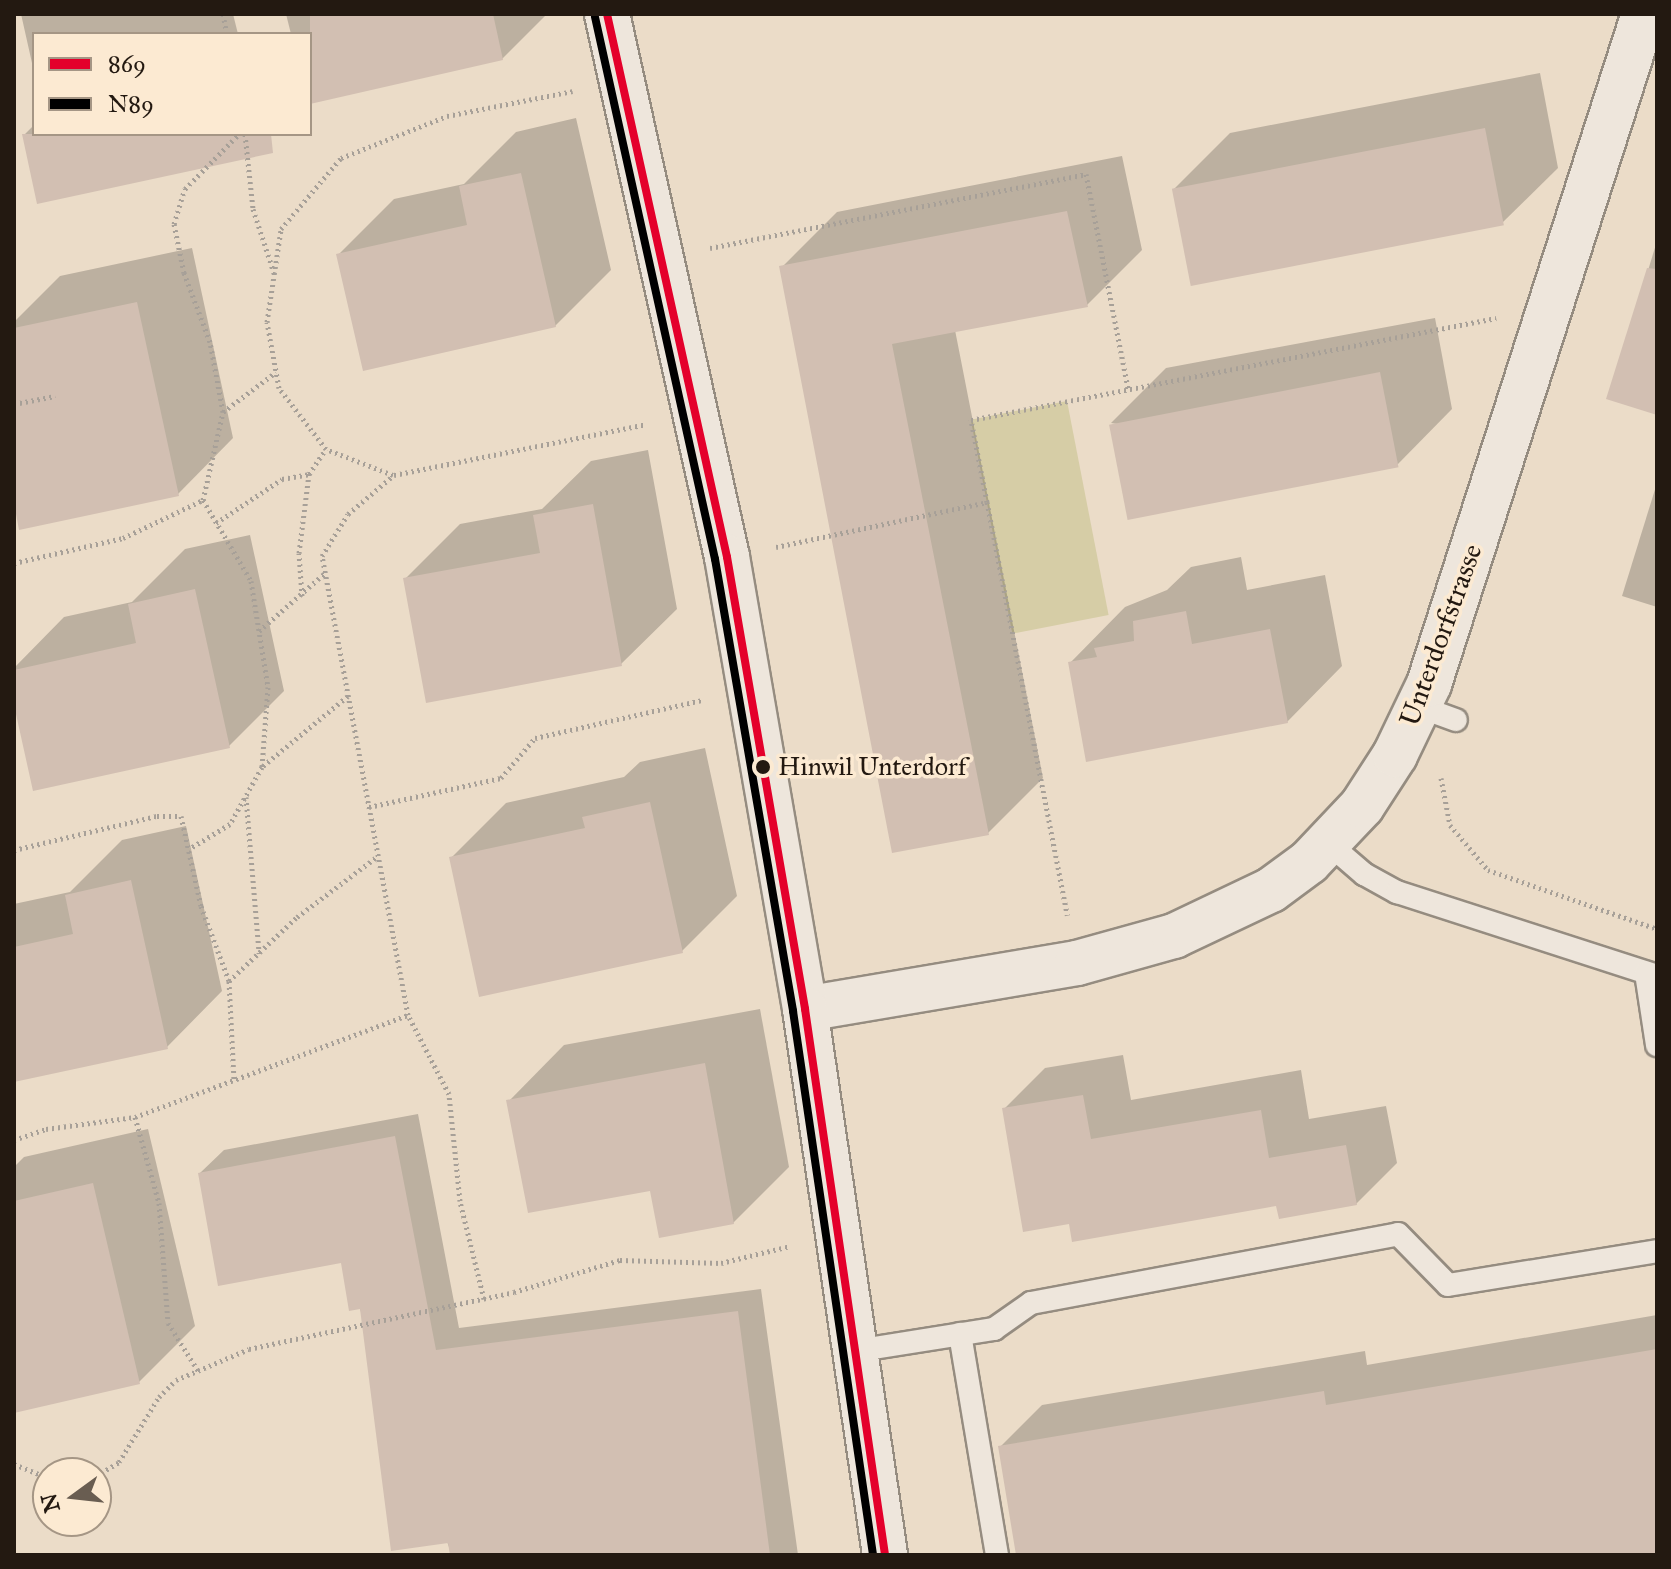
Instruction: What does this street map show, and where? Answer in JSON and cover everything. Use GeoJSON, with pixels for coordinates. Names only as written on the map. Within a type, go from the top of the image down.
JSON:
{"type":"FeatureCollection","features":[{"type":"Feature","properties":{"kind":"street"},"geometry":{"type":"LineString","coordinates":[[607,14],[664,257],[727,557],[805,1009],[885,1555]]}},
{"type":"Feature","properties":{"kind":"street","name":"Unterdorfstrasse"},"geometry":{"type":"LineString","coordinates":[[805,1009],[1077,963],[1162,940],[1232,912],[1280,883],[1328,843],[1438,714],[1548,308],[1644,14]]}},
{"type":"Feature","properties":{"kind":"lane"},"geometry":{"type":"LineString","coordinates":[[1328,843],[1364,874],[1397,892],[1651,974],[1657,1045]]}},
{"type":"Feature","properties":{"kind":"lane"},"geometry":{"type":"LineString","coordinates":[[855,1351],[994,1329],[1031,1303],[1398,1234],[1448,1285],[1657,1251]]}},
{"type":"Feature","properties":{"kind":"lane"},"geometry":{"type":"LineString","coordinates":[[960,1334],[997,1555]]}},
{"type":"Feature","properties":{"kind":"path"},"geometry":{"type":"LineString","coordinates":[[394,475],[326,449],[279,388],[267,322],[281,229],[341,158],[447,116],[623,81]]}},
{"type":"Feature","properties":{"kind":"path"},"geometry":{"type":"LineString","coordinates":[[240,136],[185,189],[174,224],[184,273],[210,342],[223,412],[203,500],[251,581],[268,687],[262,767]]}},
{"type":"Feature","properties":{"kind":"path"},"geometry":{"type":"LineString","coordinates":[[242,136],[253,209],[274,275]]}},
{"type":"Feature","properties":{"kind":"path"},"geometry":{"type":"LineString","coordinates":[[664,257],[1086,174],[1128,389]]}},
{"type":"Feature","properties":{"kind":"path"},"geometry":{"type":"LineString","coordinates":[[1077,963],[971,420],[1548,308]]}},
{"type":"Feature","properties":{"kind":"path"},"geometry":{"type":"LineString","coordinates":[[223,412],[276,372]]}},
{"type":"Feature","properties":{"kind":"path"},"geometry":{"type":"LineString","coordinates":[[14,404],[55,396]]}},
{"type":"Feature","properties":{"kind":"path"},"geometry":{"type":"LineString","coordinates":[[484,1299],[460,1201],[449,1094],[408,1015],[322,556],[348,514],[394,475],[696,413]]}},
{"type":"Feature","properties":{"kind":"path"},"geometry":{"type":"LineString","coordinates":[[302,596],[299,553],[309,474],[326,449]]}},
{"type":"Feature","properties":{"kind":"path"},"geometry":{"type":"LineString","coordinates":[[216,523],[282,479],[309,474]]}},
{"type":"Feature","properties":{"kind":"path"},"geometry":{"type":"LineString","coordinates":[[14,563],[123,538],[203,500]]}},
{"type":"Feature","properties":{"kind":"path"},"geometry":{"type":"LineString","coordinates":[[727,557],[987,502]]}},
{"type":"Feature","properties":{"kind":"path"},"geometry":{"type":"LineString","coordinates":[[259,631],[302,596],[325,572]]}},
{"type":"Feature","properties":{"kind":"path"},"geometry":{"type":"LineString","coordinates":[[369,807],[501,778],[535,738],[750,690]]}},
{"type":"Feature","properties":{"kind":"path"},"geometry":{"type":"LineString","coordinates":[[189,849],[230,824],[262,767],[348,696]]}},
{"type":"Feature","properties":{"kind":"path"},"geometry":{"type":"LineString","coordinates":[[1438,714],[1445,749],[1442,794],[1450,825],[1468,851],[1513,882],[1657,929]]}},
{"type":"Feature","properties":{"kind":"path"},"geometry":{"type":"LineString","coordinates":[[246,796],[259,953]]}},
{"type":"Feature","properties":{"kind":"path"},"geometry":{"type":"LineString","coordinates":[[15,848],[157,816],[181,816],[201,906],[229,981],[234,1080]]}},
{"type":"Feature","properties":{"kind":"path"},"geometry":{"type":"LineString","coordinates":[[229,981],[378,856]]}},
{"type":"Feature","properties":{"kind":"path"},"geometry":{"type":"LineString","coordinates":[[14,1140],[46,1129],[135,1117],[408,1015]]}},
{"type":"Feature","properties":{"kind":"path"},"geometry":{"type":"LineString","coordinates":[[135,1117],[159,1203],[168,1323],[199,1372]]}},
{"type":"Feature","properties":{"kind":"path"},"geometry":{"type":"LineString","coordinates":[[112,1466],[119,1462],[159,1397],[176,1380],[249,1349],[484,1299],[620,1260],[721,1263],[838,1234]]}},
{"type":"Feature","properties":{"kind":"shaded area"},"geometry":{"type":"Polygon","coordinates":[[[1067,401],[1109,615],[1012,634],[971,420],[1067,401]]]}},
{"type":"Feature","properties":{"kind":"building"},"geometry":{"type":"Polygon","coordinates":[[[310,14],[493,14],[503,60],[312,104],[310,14]]]}},
{"type":"Feature","properties":{"kind":"building"},"geometry":{"type":"Polygon","coordinates":[[[1485,128],[1504,225],[1191,286],[1172,189],[1485,128]]]}},
{"type":"Feature","properties":{"kind":"building"},"geometry":{"type":"Polygon","coordinates":[[[22,134],[271,136],[273,153],[37,204],[22,134]]]}},
{"type":"Feature","properties":{"kind":"building"},"geometry":{"type":"Polygon","coordinates":[[[521,173],[556,327],[363,371],[336,254],[467,225],[459,186],[521,173]]]}},
{"type":"Feature","properties":{"kind":"building"},"geometry":{"type":"Polygon","coordinates":[[[1067,211],[1088,307],[892,344],[989,835],[892,853],[779,266],[1067,211]]]}},
{"type":"Feature","properties":{"kind":"building"},"geometry":{"type":"Polygon","coordinates":[[[1647,268],[1657,269],[1657,415],[1606,399],[1647,268]]]}},
{"type":"Feature","properties":{"kind":"building"},"geometry":{"type":"Polygon","coordinates":[[[137,302],[179,496],[19,530],[14,503],[14,328],[137,302]]]}},
{"type":"Feature","properties":{"kind":"building"},"geometry":{"type":"Polygon","coordinates":[[[1380,372],[1399,467],[1128,520],[1109,425],[1380,372]]]}},
{"type":"Feature","properties":{"kind":"building"},"geometry":{"type":"Polygon","coordinates":[[[593,504],[622,666],[426,703],[403,578],[540,553],[533,515],[593,504]]]}},
{"type":"Feature","properties":{"kind":"building"},"geometry":{"type":"Polygon","coordinates":[[[195,589],[230,748],[33,791],[14,705],[14,670],[136,643],[128,604],[195,589]]]}},
{"type":"Feature","properties":{"kind":"building"},"geometry":{"type":"Polygon","coordinates":[[[1186,611],[1192,644],[1270,629],[1288,723],[1086,762],[1068,662],[1097,657],[1094,648],[1134,641],[1133,621],[1186,611]]]}},
{"type":"Feature","properties":{"kind":"building"},"geometry":{"type":"Polygon","coordinates":[[[650,802],[683,953],[479,997],[449,857],[585,828],[582,817],[650,802]]]}},
{"type":"Feature","properties":{"kind":"building"},"geometry":{"type":"Polygon","coordinates":[[[131,880],[168,1049],[14,1082],[14,947],[73,934],[65,895],[131,880]]]}},
{"type":"Feature","properties":{"kind":"building"},"geometry":{"type":"Polygon","coordinates":[[[705,1063],[734,1224],[659,1238],[650,1191],[528,1213],[506,1100],[705,1063]]]}},
{"type":"Feature","properties":{"kind":"building"},"geometry":{"type":"Polygon","coordinates":[[[1083,1095],[1091,1139],[1261,1110],[1269,1158],[1346,1145],[1357,1205],[1279,1219],[1276,1206],[1072,1242],[1069,1224],[1023,1232],[1002,1108],[1083,1095]]]}},
{"type":"Feature","properties":{"kind":"building"},"geometry":{"type":"Polygon","coordinates":[[[395,1136],[436,1350],[738,1311],[770,1555],[450,1555],[448,1543],[391,1551],[360,1309],[349,1311],[341,1263],[218,1286],[198,1173],[395,1136]]]}},
{"type":"Feature","properties":{"kind":"building"},"geometry":{"type":"Polygon","coordinates":[[[93,1183],[140,1384],[14,1413],[14,1201],[93,1183]]]}},
{"type":"Feature","properties":{"kind":"building"},"geometry":{"type":"Polygon","coordinates":[[[1657,1349],[1657,1555],[1016,1555],[998,1446],[1324,1391],[1326,1405],[1657,1349]]]}},
{"type":"Feature","properties":{"kind":"transit line","name":"869"},"geometry":{"type":"LineString","coordinates":[[607,14],[727,557],[805,1009],[885,1555]]}},
{"type":"Feature","properties":{"kind":"transit line","name":"N89"},"geometry":{"type":"LineString","coordinates":[[595,17],[715,559],[793,1011],[873,1555]]}},
{"type":"Feature","properties":{"kind":"place","name":"Hinwil Unterdorf"},"geometry":{"type":"Point","coordinates":[763,767]}}]}
